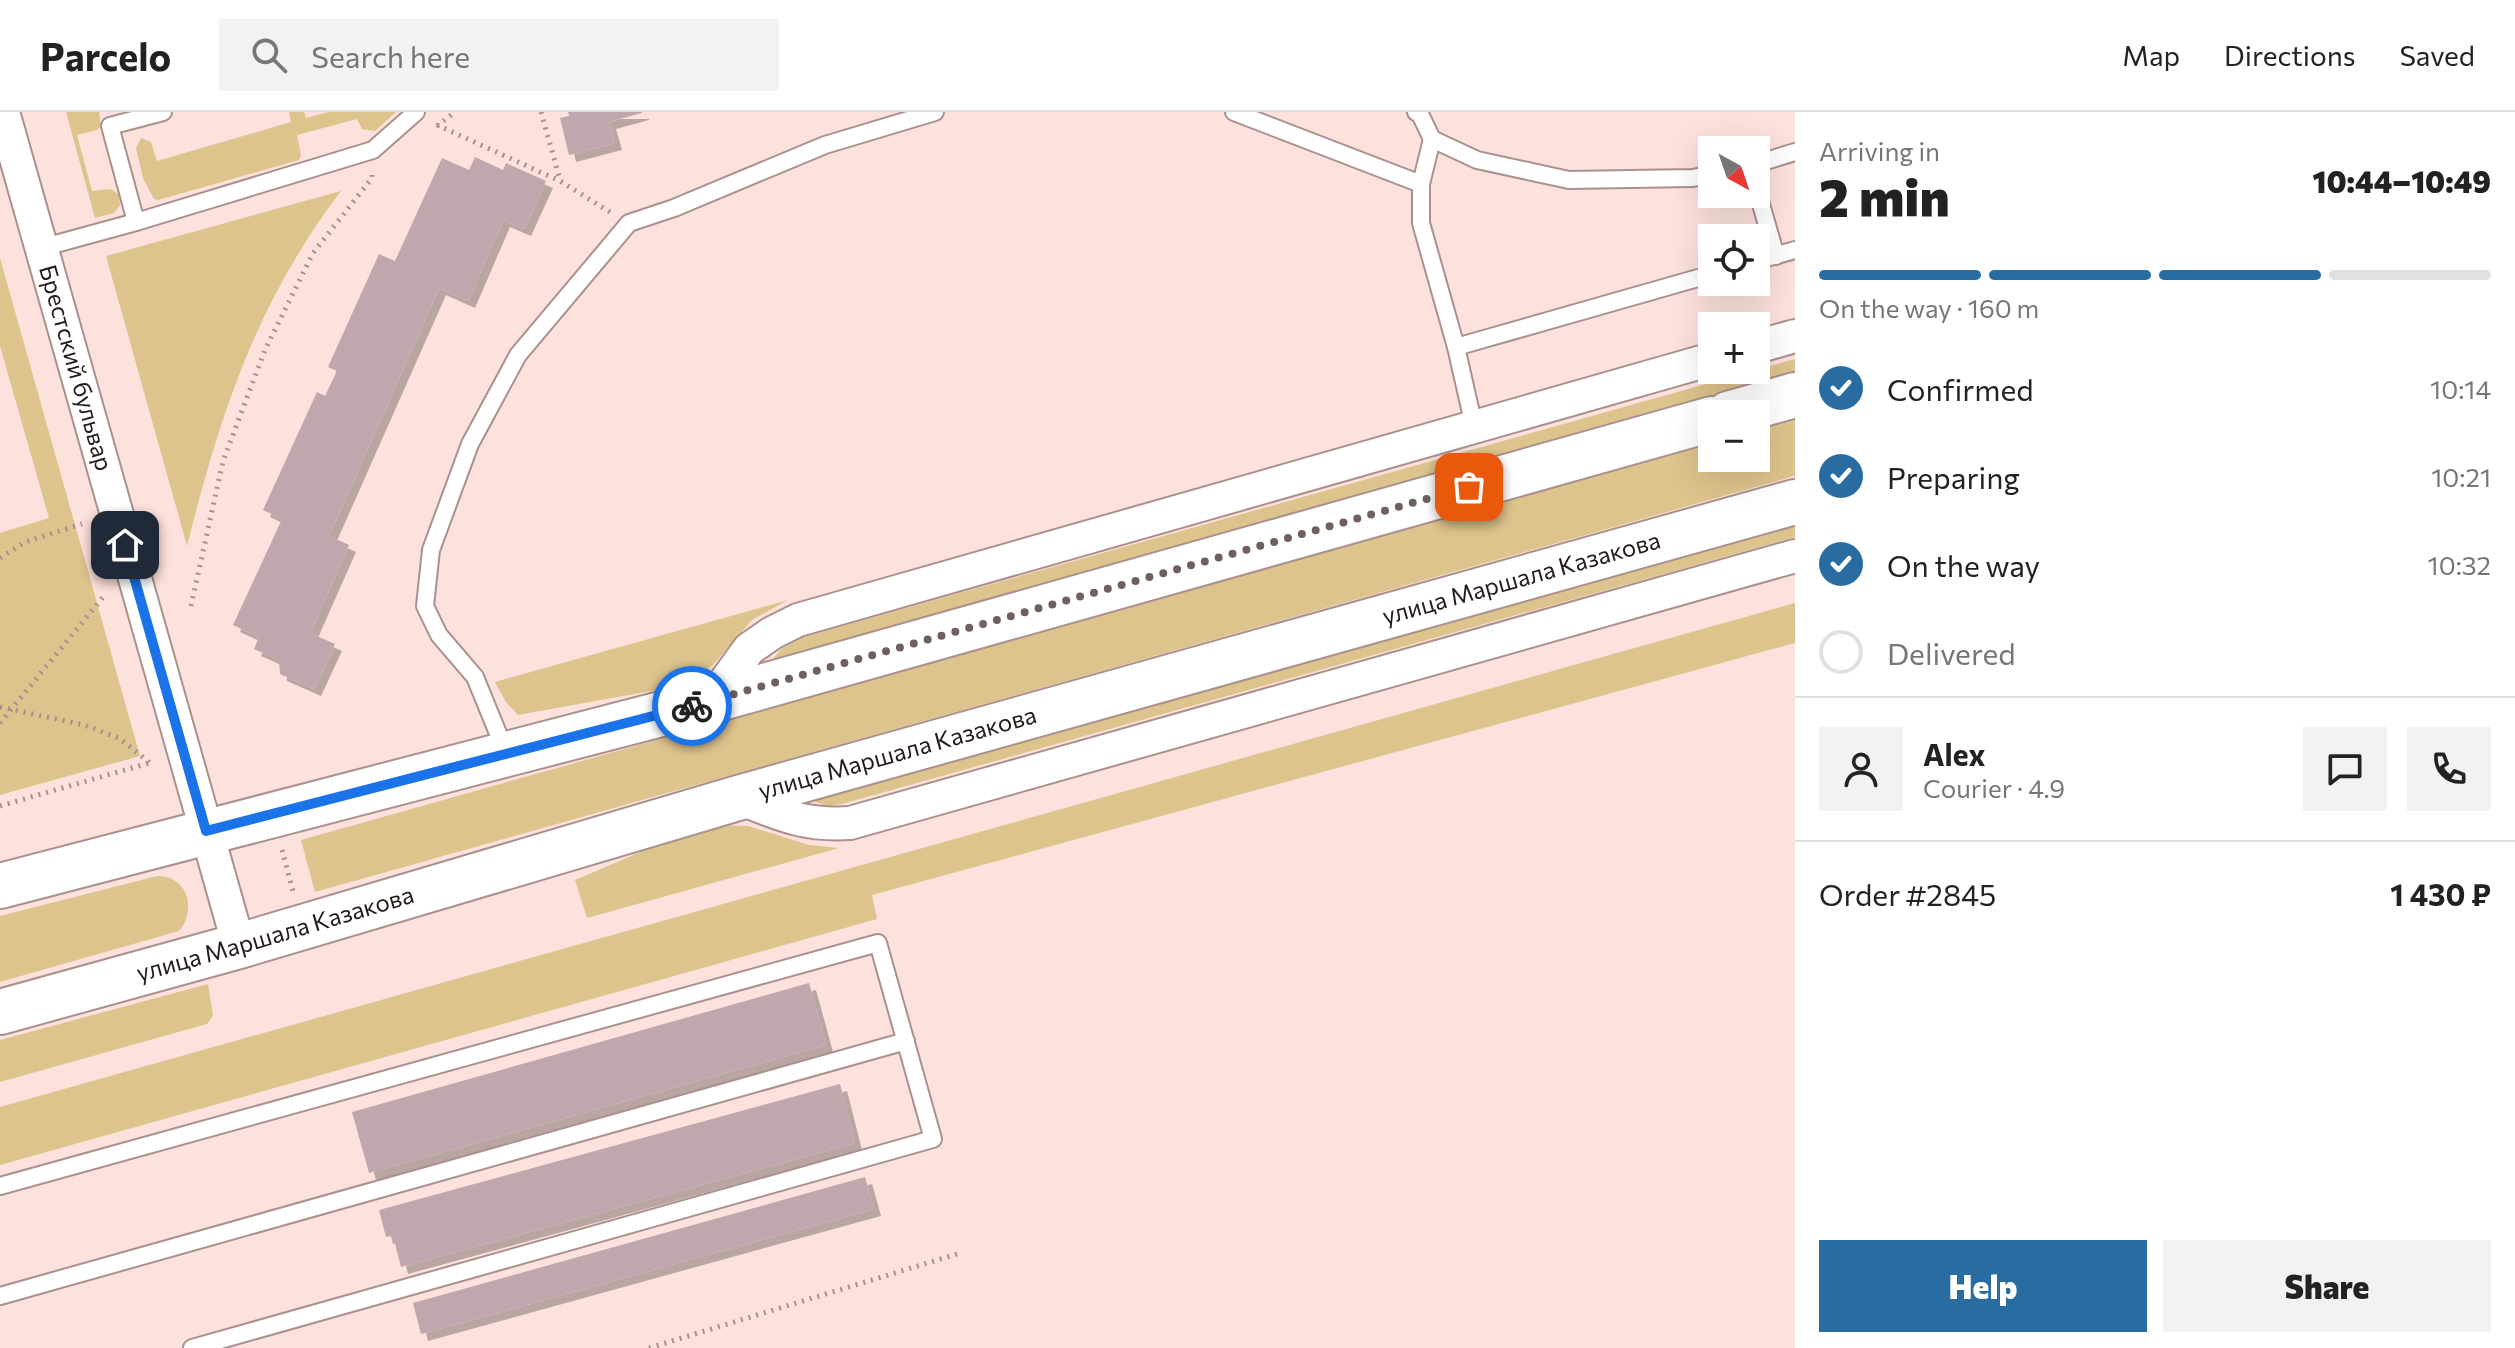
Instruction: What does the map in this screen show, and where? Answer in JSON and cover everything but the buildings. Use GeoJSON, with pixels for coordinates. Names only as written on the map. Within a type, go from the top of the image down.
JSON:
{"type":"FeatureCollection","features":[{"type":"Feature","properties":{"kind":"main road"},"geometry":{"type":"LineString","coordinates":[[1770,402],[1795,395]]}},
{"type":"Feature","properties":{"kind":"main road"},"geometry":{"type":"LineString","coordinates":[[0,886],[711,701],[1698,423]]}},
{"type":"Feature","properties":{"kind":"main road","name":"улица Маршала Казакова"},"geometry":{"type":"LineString","coordinates":[[0,1012],[239,946],[738,798],[1795,502]]}},
{"type":"Feature","properties":{"kind":"street","name":"Брестский бульвар"},"geometry":{"type":"LineString","coordinates":[[3,112],[239,946]]}},
{"type":"Feature","properties":{"kind":"street"},"geometry":{"type":"LineString","coordinates":[[1770,343],[1795,336]]}},
{"type":"Feature","properties":{"kind":"street"},"geometry":{"type":"LineString","coordinates":[[711,701],[749,649],[798,620],[1698,363]]}},
{"type":"Feature","properties":{"kind":"street"},"geometry":{"type":"LineString","coordinates":[[738,798],[795,820],[819,825],[850,823],[1795,556]]}},
{"type":"Feature","properties":{"kind":"lane"},"geometry":{"type":"LineString","coordinates":[[136,222],[110,126],[163,112]]}},
{"type":"Feature","properties":{"kind":"lane"},"geometry":{"type":"LineString","coordinates":[[41,248],[373,150],[416,112]]}},
{"type":"Feature","properties":{"kind":"lane"},"geometry":{"type":"LineString","coordinates":[[507,755],[475,677],[439,635],[425,606],[431,550],[470,444],[518,355],[629,223],[674,208],[825,145],[935,112]]}},
{"type":"Feature","properties":{"kind":"lane"},"geometry":{"type":"LineString","coordinates":[[1234,112],[1421,184]]}},
{"type":"Feature","properties":{"kind":"lane"},"geometry":{"type":"LineString","coordinates":[[1416,112],[1420,114],[1432,139],[1477,160],[1569,180],[1698,177]]}},
{"type":"Feature","properties":{"kind":"lane"},"geometry":{"type":"LineString","coordinates":[[1432,139],[1421,184],[1421,223],[1456,347],[1474,426]]}},
{"type":"Feature","properties":{"kind":"lane"},"geometry":{"type":"LineString","coordinates":[[1770,160],[1795,152]]}},
{"type":"Feature","properties":{"kind":"lane"},"geometry":{"type":"LineString","coordinates":[[1762,208],[1776,256]]}},
{"type":"Feature","properties":{"kind":"lane"},"geometry":{"type":"LineString","coordinates":[[1770,258],[1795,250]]}},
{"type":"Feature","properties":{"kind":"lane"},"geometry":{"type":"LineString","coordinates":[[1456,347],[1698,278]]}},
{"type":"Feature","properties":{"kind":"lane"},"geometry":{"type":"LineString","coordinates":[[0,1186],[878,943],[933,1139],[192,1348]]}},
{"type":"Feature","properties":{"kind":"lane"},"geometry":{"type":"LineString","coordinates":[[0,1296],[906,1041]]}},
{"type":"Feature","properties":{"kind":"path"},"geometry":{"type":"LineString","coordinates":[[436,112],[437,126],[560,181],[629,223]]}},
{"type":"Feature","properties":{"kind":"path"},"geometry":{"type":"LineString","coordinates":[[541,112],[560,181]]}},
{"type":"Feature","properties":{"kind":"path"},"geometry":{"type":"LineString","coordinates":[[191,606],[223,461],[265,350],[313,253],[372,178],[373,150]]}},
{"type":"Feature","properties":{"kind":"path"},"geometry":{"type":"LineString","coordinates":[[0,558],[25,542],[82,524]]}},
{"type":"Feature","properties":{"kind":"path"},"geometry":{"type":"LineString","coordinates":[[0,723],[103,597]]}},
{"type":"Feature","properties":{"kind":"path"},"geometry":{"type":"LineString","coordinates":[[0,707],[63,719],[119,738],[153,762],[0,806]]}},
{"type":"Feature","properties":{"kind":"path"},"geometry":{"type":"LineString","coordinates":[[281,845],[295,898]]}},
{"type":"Feature","properties":{"kind":"path"},"geometry":{"type":"LineString","coordinates":[[649,1348],[957,1254]]}},
{"type":"Feature","properties":{"kind":"shaded area"},"geometry":{"type":"Polygon","coordinates":[[[66,112],[99,112],[101,126],[77,135],[92,191],[111,189],[119,195],[120,205],[114,213],[95,218],[66,112]]]}},
{"type":"Feature","properties":{"kind":"shaded area"},"geometry":{"type":"Polygon","coordinates":[[[289,112],[304,112],[306,118],[329,112],[396,112],[375,131],[362,129],[357,119],[297,135],[299,160],[154,199],[143,178],[136,148],[141,138],[151,142],[157,161],[291,122],[289,112]]]}},
{"type":"Feature","properties":{"kind":"shaded area"},"geometry":{"type":"Polygon","coordinates":[[[341,191],[286,274],[245,360],[213,450],[187,546],[106,256],[341,191]]]}},
{"type":"Feature","properties":{"kind":"shaded area"},"geometry":{"type":"Polygon","coordinates":[[[0,258],[140,756],[0,795],[0,533],[49,518],[0,346],[0,258]]]}},
{"type":"Feature","properties":{"kind":"shaded area"},"geometry":{"type":"Polygon","coordinates":[[[1795,359],[1795,375],[1770,382],[1770,366],[1795,359]]]}},
{"type":"Feature","properties":{"kind":"shaded area"},"geometry":{"type":"Polygon","coordinates":[[[1706,384],[1763,384],[770,663],[781,649],[803,637],[1706,384]]]}},
{"type":"Feature","properties":{"kind":"shaded area"},"geometry":{"type":"Polygon","coordinates":[[[1795,420],[1795,476],[315,892],[301,840],[1698,447],[1698,472],[1770,472],[1770,427],[1795,420]]]}},
{"type":"Feature","properties":{"kind":"shaded area"},"geometry":{"type":"Polygon","coordinates":[[[1795,522],[1795,537],[842,804],[828,806],[807,799],[1795,522]]]}},
{"type":"Feature","properties":{"kind":"shaded area"},"geometry":{"type":"Polygon","coordinates":[[[788,600],[752,620],[713,665],[684,685],[518,715],[506,702],[495,682],[788,600]]]}},
{"type":"Feature","properties":{"kind":"shaded area"},"geometry":{"type":"Polygon","coordinates":[[[1795,603],[1795,643],[872,895],[877,919],[0,1165],[0,1107],[1795,603]]]}},
{"type":"Feature","properties":{"kind":"shaded area"},"geometry":{"type":"Polygon","coordinates":[[[716,825],[748,826],[809,845],[839,848],[587,918],[575,880],[664,842],[716,825]]]}},
{"type":"Feature","properties":{"kind":"shaded area"},"geometry":{"type":"Polygon","coordinates":[[[157,876],[176,881],[186,896],[188,914],[179,931],[0,982],[0,916],[157,876]]]}},
{"type":"Feature","properties":{"kind":"shaded area"},"geometry":{"type":"Polygon","coordinates":[[[208,984],[213,1016],[207,1024],[0,1082],[0,1040],[208,984]]]}},
{"type":"Feature","properties":{"kind":"way so far"},"geometry":{"type":"LineString","coordinates":[[692,706],[1469,487]]}},
{"type":"Feature","properties":{"kind":"route"},"geometry":{"type":"LineString","coordinates":[[125,545],[206,831],[692,706]]}}]}
